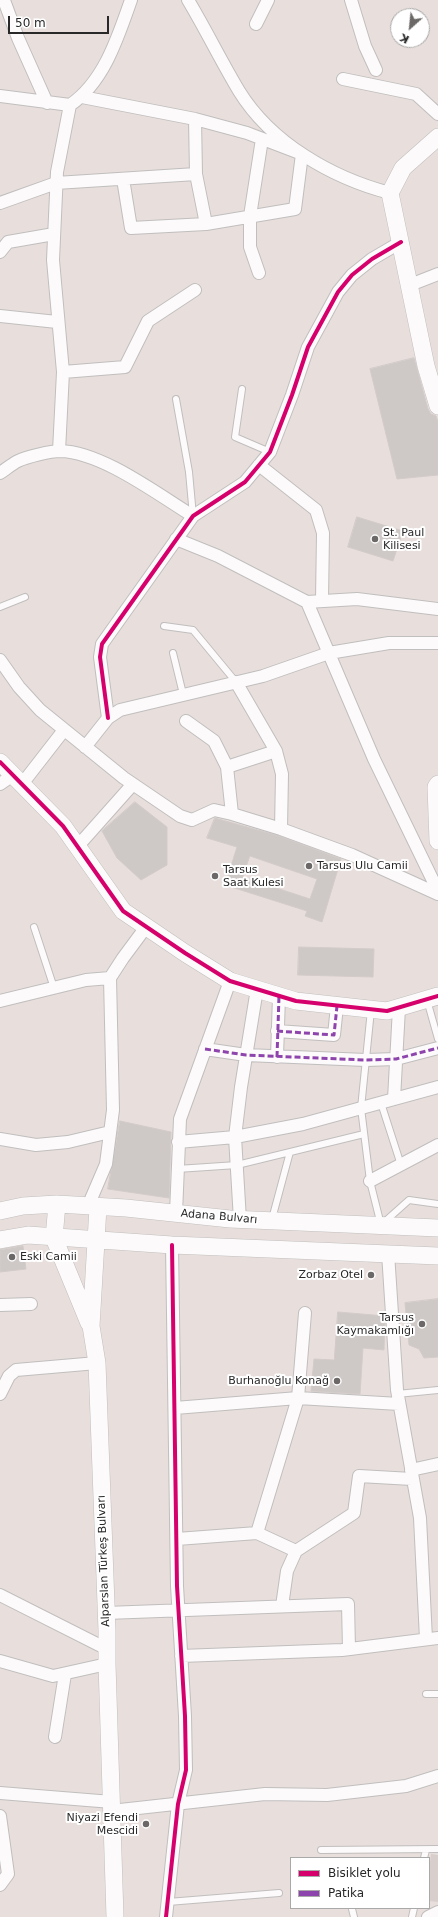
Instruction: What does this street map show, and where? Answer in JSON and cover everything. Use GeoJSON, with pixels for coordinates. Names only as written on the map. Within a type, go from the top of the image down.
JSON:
{"type":"FeatureCollection","features":[{"type":"Feature","properties":{"kind":"main road"},"geometry":{"type":"LineString","coordinates":[[438,137],[403,168],[390,193],[426,366],[438,403]]}},
{"type":"Feature","properties":{"kind":"main road"},"geometry":{"type":"LineString","coordinates":[[0,762],[12,781],[63,826],[123,911],[185,953],[230,981],[296,1001],[387,1011],[432,998]]}},
{"type":"Feature","properties":{"kind":"main road"},"geometry":{"type":"LineString","coordinates":[[438,784],[436,787],[438,840]]}},
{"type":"Feature","properties":{"kind":"main road"},"geometry":{"type":"LineString","coordinates":[[57,1204],[54,1238],[91,1326]]}},
{"type":"Feature","properties":{"kind":"main road","name":"Adana Bulvarı"},"geometry":{"type":"LineString","coordinates":[[0,1211],[23,1206],[57,1204],[176,1213],[240,1220],[438,1228]]}},
{"type":"Feature","properties":{"kind":"main road","name":"Alparslan Türkeş Bulvarı"},"geometry":{"type":"LineString","coordinates":[[93,1206],[97,1241],[91,1326],[97,1363],[115,1917]]}},
{"type":"Feature","properties":{"kind":"main road"},"geometry":{"type":"LineString","coordinates":[[0,1240],[28,1235],[97,1241],[172,1245],[388,1252],[438,1256]]}},
{"type":"Feature","properties":{"kind":"street"},"geometry":{"type":"LineString","coordinates":[[0,96],[70,105],[82,97],[103,67],[132,0]]}},
{"type":"Feature","properties":{"kind":"street"},"geometry":{"type":"LineString","coordinates":[[188,0],[240,92],[268,126],[302,154]]}},
{"type":"Feature","properties":{"kind":"street"},"geometry":{"type":"LineString","coordinates":[[256,24],[268,0]]}},
{"type":"Feature","properties":{"kind":"street"},"geometry":{"type":"LineString","coordinates":[[351,0],[364,46],[376,70]]}},
{"type":"Feature","properties":{"kind":"street"},"geometry":{"type":"LineString","coordinates":[[5,3],[18,38],[47,103]]}},
{"type":"Feature","properties":{"kind":"street"},"geometry":{"type":"LineString","coordinates":[[343,79],[416,94],[438,114]]}},
{"type":"Feature","properties":{"kind":"street"},"geometry":{"type":"LineString","coordinates":[[82,97],[195,119],[262,139],[302,154],[340,175],[369,187],[390,193]]}},
{"type":"Feature","properties":{"kind":"street"},"geometry":{"type":"LineString","coordinates":[[59,451],[63,372],[57,322],[53,260],[56,183],[70,105]]}},
{"type":"Feature","properties":{"kind":"street"},"geometry":{"type":"LineString","coordinates":[[195,119],[196,174],[206,224]]}},
{"type":"Feature","properties":{"kind":"street"},"geometry":{"type":"LineString","coordinates":[[259,272],[250,247],[250,216],[262,139]]}},
{"type":"Feature","properties":{"kind":"street"},"geometry":{"type":"LineString","coordinates":[[123,179],[131,228],[206,224],[295,209],[302,154]]}},
{"type":"Feature","properties":{"kind":"street"},"geometry":{"type":"LineString","coordinates":[[0,203],[56,183],[196,174]]}},
{"type":"Feature","properties":{"kind":"street"},"geometry":{"type":"LineString","coordinates":[[0,252],[8,242],[54,234]]}},
{"type":"Feature","properties":{"kind":"street"},"geometry":{"type":"LineString","coordinates":[[108,718],[100,657],[102,644],[193,516],[245,482],[270,452],[292,395],[308,347],[338,292],[352,274],[372,259],[401,242]]}},
{"type":"Feature","properties":{"kind":"street"},"geometry":{"type":"LineString","coordinates":[[410,285],[438,274]]}},
{"type":"Feature","properties":{"kind":"street"},"geometry":{"type":"LineString","coordinates":[[63,372],[125,367],[148,321],[195,290]]}},
{"type":"Feature","properties":{"kind":"street"},"geometry":{"type":"LineString","coordinates":[[0,316],[57,322]]}},
{"type":"Feature","properties":{"kind":"street"},"geometry":{"type":"LineString","coordinates":[[0,473],[19,461],[59,451],[95,458],[193,516]]}},
{"type":"Feature","properties":{"kind":"street"},"geometry":{"type":"LineString","coordinates":[[259,465],[316,510],[323,533],[322,600]]}},
{"type":"Feature","properties":{"kind":"street"},"geometry":{"type":"LineString","coordinates":[[176,539],[218,556],[307,602],[357,599],[438,609]]}},
{"type":"Feature","properties":{"kind":"street"},"geometry":{"type":"LineString","coordinates":[[307,602],[374,759],[438,891]]}},
{"type":"Feature","properties":{"kind":"street"},"geometry":{"type":"LineString","coordinates":[[85,747],[108,718],[120,710],[263,676],[329,653],[389,643],[438,643]]}},
{"type":"Feature","properties":{"kind":"street"},"geometry":{"type":"LineString","coordinates":[[0,660],[19,687],[40,710],[133,784],[180,816],[192,820],[214,810],[232,814],[281,829],[352,855],[438,894]]}},
{"type":"Feature","properties":{"kind":"street"},"geometry":{"type":"LineString","coordinates":[[236,682],[276,751],[282,774],[281,829]]}},
{"type":"Feature","properties":{"kind":"street"},"geometry":{"type":"LineString","coordinates":[[186,721],[214,741],[227,767],[232,814]]}},
{"type":"Feature","properties":{"kind":"street"},"geometry":{"type":"LineString","coordinates":[[12,781],[64,730]]}},
{"type":"Feature","properties":{"kind":"street"},"geometry":{"type":"LineString","coordinates":[[227,767],[276,751]]}},
{"type":"Feature","properties":{"kind":"street"},"geometry":{"type":"LineString","coordinates":[[77,847],[133,784]]}},
{"type":"Feature","properties":{"kind":"street"},"geometry":{"type":"LineString","coordinates":[[93,1206],[106,1164],[113,1110],[110,978],[146,927]]}},
{"type":"Feature","properties":{"kind":"street"},"geometry":{"type":"LineString","coordinates":[[0,1001],[86,980],[110,978]]}},
{"type":"Feature","properties":{"kind":"street"},"geometry":{"type":"LineString","coordinates":[[176,1213],[180,1119],[230,981]]}},
{"type":"Feature","properties":{"kind":"street"},"geometry":{"type":"LineString","coordinates":[[240,1220],[235,1137],[257,989]]}},
{"type":"Feature","properties":{"kind":"street"},"geometry":{"type":"LineString","coordinates":[[277,1057],[279,996]]}},
{"type":"Feature","properties":{"kind":"street"},"geometry":{"type":"LineString","coordinates":[[277,1031],[334,1035],[337,1006]]}},
{"type":"Feature","properties":{"kind":"street"},"geometry":{"type":"LineString","coordinates":[[394,1099],[400,1008]]}},
{"type":"Feature","properties":{"kind":"street"},"geometry":{"type":"LineString","coordinates":[[205,1050],[246,1056],[366,1060],[396,1059],[438,1048]]}},
{"type":"Feature","properties":{"kind":"street"},"geometry":{"type":"LineString","coordinates":[[178,1142],[235,1137],[303,1124],[438,1087]]}},
{"type":"Feature","properties":{"kind":"street"},"geometry":{"type":"LineString","coordinates":[[0,1139],[42,1144],[68,1142],[110,1132]]}},
{"type":"Feature","properties":{"kind":"street"},"geometry":{"type":"LineString","coordinates":[[370,1181],[438,1146]]}},
{"type":"Feature","properties":{"kind":"street"},"geometry":{"type":"LineString","coordinates":[[166,1917],[178,1804],[186,1770],[185,1716],[178,1610],[172,1245]]}},
{"type":"Feature","properties":{"kind":"street"},"geometry":{"type":"LineString","coordinates":[[388,1252],[398,1399],[420,1518],[426,1639]]}},
{"type":"Feature","properties":{"kind":"street"},"geometry":{"type":"LineString","coordinates":[[0,1305],[31,1304]]}},
{"type":"Feature","properties":{"kind":"street"},"geometry":{"type":"LineString","coordinates":[[257,1533],[298,1398],[305,1313]]}},
{"type":"Feature","properties":{"kind":"street"},"geometry":{"type":"LineString","coordinates":[[1,1390],[9,1376],[16,1370],[97,1363]]}},
{"type":"Feature","properties":{"kind":"street"},"geometry":{"type":"LineString","coordinates":[[175,1408],[298,1398],[398,1399]]}},
{"type":"Feature","properties":{"kind":"street"},"geometry":{"type":"LineString","coordinates":[[282,1606],[287,1571],[296,1551],[354,1513],[359,1476],[412,1474],[438,1464]]}},
{"type":"Feature","properties":{"kind":"street"},"geometry":{"type":"LineString","coordinates":[[177,1539],[257,1533],[296,1551]]}},
{"type":"Feature","properties":{"kind":"street"},"geometry":{"type":"LineString","coordinates":[[0,1595],[107,1656]]}},
{"type":"Feature","properties":{"kind":"street"},"geometry":{"type":"LineString","coordinates":[[106,1613],[348,1604],[348,1649]]}},
{"type":"Feature","properties":{"kind":"street"},"geometry":{"type":"LineString","coordinates":[[181,1656],[348,1649],[438,1638]]}},
{"type":"Feature","properties":{"kind":"street"},"geometry":{"type":"LineString","coordinates":[[0,1661],[48,1675],[65,1674],[107,1656]]}},
{"type":"Feature","properties":{"kind":"street"},"geometry":{"type":"LineString","coordinates":[[55,1737],[65,1674]]}},
{"type":"Feature","properties":{"kind":"street"},"geometry":{"type":"LineString","coordinates":[[0,1794],[112,1807],[178,1804],[265,1794],[327,1795],[406,1786],[438,1776]]}},
{"type":"Feature","properties":{"kind":"street"},"geometry":{"type":"LineString","coordinates":[[0,1816],[8,1874],[0,1884]]}},
{"type":"Feature","properties":{"kind":"street"},"geometry":{"type":"LineString","coordinates":[[428,1917],[438,1912]]}},
{"type":"Feature","properties":{"kind":"lane"},"geometry":{"type":"LineString","coordinates":[[242,389],[235,437],[270,452]]}},
{"type":"Feature","properties":{"kind":"lane"},"geometry":{"type":"LineString","coordinates":[[176,399],[189,472],[193,516]]}},
{"type":"Feature","properties":{"kind":"lane"},"geometry":{"type":"LineString","coordinates":[[0,607],[25,597]]}},
{"type":"Feature","properties":{"kind":"lane"},"geometry":{"type":"LineString","coordinates":[[164,626],[193,630],[236,682]]}},
{"type":"Feature","properties":{"kind":"lane"},"geometry":{"type":"LineString","coordinates":[[173,653],[183,694]]}},
{"type":"Feature","properties":{"kind":"lane"},"geometry":{"type":"LineString","coordinates":[[34,927],[54,988]]}},
{"type":"Feature","properties":{"kind":"lane"},"geometry":{"type":"LineString","coordinates":[[432,998],[438,1039]]}},
{"type":"Feature","properties":{"kind":"lane"},"geometry":{"type":"LineString","coordinates":[[372,1009],[361,1108],[370,1181],[381,1226],[409,1200],[438,1204]]}},
{"type":"Feature","properties":{"kind":"lane"},"geometry":{"type":"LineString","coordinates":[[381,1103],[401,1165]]}},
{"type":"Feature","properties":{"kind":"lane"},"geometry":{"type":"LineString","coordinates":[[177,1169],[237,1165],[364,1134]]}},
{"type":"Feature","properties":{"kind":"lane"},"geometry":{"type":"LineString","coordinates":[[272,1221],[290,1152]]}},
{"type":"Feature","properties":{"kind":"lane"},"geometry":{"type":"LineString","coordinates":[[398,1399],[438,1390]]}},
{"type":"Feature","properties":{"kind":"lane"},"geometry":{"type":"LineString","coordinates":[[426,1694],[438,1694]]}},
{"type":"Feature","properties":{"kind":"lane"},"geometry":{"type":"LineString","coordinates":[[321,1850],[438,1850]]}},
{"type":"Feature","properties":{"kind":"lane"},"geometry":{"type":"LineString","coordinates":[[424,1857],[426,1850]]}},
{"type":"Feature","properties":{"kind":"lane"},"geometry":{"type":"LineString","coordinates":[[168,1902],[279,1893]]}},
{"type":"Feature","properties":{"kind":"lane"},"geometry":{"type":"LineString","coordinates":[[352,1909],[354,1917]]}},
{"type":"Feature","properties":{"kind":"shaded area"},"geometry":{"type":"Polygon","coordinates":[[[431,1854],[438,1855],[438,1902],[430,1901],[431,1854]]]}},
{"type":"Feature","properties":{"kind":"building"},"geometry":{"type":"Polygon","coordinates":[[[414,358],[428,409],[431,414],[436,416],[438,422],[438,475],[397,479],[370,369],[414,358]]]}},
{"type":"Feature","properties":{"kind":"building","name":"St. Paul Kilisesi"},"geometry":{"type":"Polygon","coordinates":[[[357,517],[403,531],[393,561],[348,547],[357,517]]]}},
{"type":"Feature","properties":{"kind":"building"},"geometry":{"type":"Polygon","coordinates":[[[135,802],[167,827],[167,865],[141,880],[117,858],[102,831],[135,802]]]}},
{"type":"Feature","properties":{"kind":"building","name":"Tarsus Ulu Camii"},"geometry":{"type":"Polygon","coordinates":[[[215,818],[279,836],[341,859],[322,922],[305,916],[307,911],[225,885],[237,847],[207,838],[215,818]],[[250,856],[243,877],[310,899],[317,879],[250,856]]]}},
{"type":"Feature","properties":{"kind":"building"},"geometry":{"type":"Polygon","coordinates":[[[299,947],[374,949],[373,977],[298,975],[299,947]]]}},
{"type":"Feature","properties":{"kind":"building"},"geometry":{"type":"Polygon","coordinates":[[[120,1121],[171,1132],[169,1198],[108,1189],[120,1121]]]}},
{"type":"Feature","properties":{"kind":"building","name":"Eski Camii"},"geometry":{"type":"Polygon","coordinates":[[[23,1246],[26,1269],[0,1272],[0,1250],[23,1246]]]}},
{"type":"Feature","properties":{"kind":"building","name":"Tarsus Kaymakamlığı"},"geometry":{"type":"Polygon","coordinates":[[[438,1299],[438,1357],[424,1358],[419,1349],[409,1345],[405,1303],[438,1299]]]}},
{"type":"Feature","properties":{"kind":"building"},"geometry":{"type":"Polygon","coordinates":[[[338,1312],[385,1316],[384,1350],[363,1348],[360,1394],[311,1391],[314,1359],[334,1360],[338,1312]]]}},
{"type":"Feature","properties":{"kind":"marked path"},"geometry":{"type":"LineString","coordinates":[[277,1057],[279,996]]}},
{"type":"Feature","properties":{"kind":"marked path"},"geometry":{"type":"LineString","coordinates":[[277,1031],[334,1035],[337,1006]]}},
{"type":"Feature","properties":{"kind":"marked path"},"geometry":{"type":"LineString","coordinates":[[205,1049],[246,1055],[366,1060],[396,1059],[438,1048]]}},
{"type":"Feature","properties":{"kind":"cycle path"},"geometry":{"type":"LineString","coordinates":[[108,718],[100,657],[102,644],[193,516],[245,482],[270,452],[292,395],[308,347],[338,292],[352,275],[372,259],[401,242]]}},
{"type":"Feature","properties":{"kind":"cycle path"},"geometry":{"type":"LineString","coordinates":[[0,762],[63,826],[123,911],[185,953],[230,981],[296,1001],[387,1011],[438,996]]}},
{"type":"Feature","properties":{"kind":"cycle path"},"geometry":{"type":"LineString","coordinates":[[166,1917],[178,1804],[186,1770],[185,1716],[177,1586],[172,1245]]}},
{"type":"Feature","properties":{"kind":"place","name":"St. Paul Kilisesi"},"geometry":{"type":"Point","coordinates":[375,539]}},
{"type":"Feature","properties":{"kind":"place","name":"Tarsus Ulu Camii"},"geometry":{"type":"Point","coordinates":[309,866]}},
{"type":"Feature","properties":{"kind":"place","name":"Tarsus Saat Kulesi"},"geometry":{"type":"Point","coordinates":[215,876]}},
{"type":"Feature","properties":{"kind":"place","name":"Eski Camii"},"geometry":{"type":"Point","coordinates":[12,1257]}},
{"type":"Feature","properties":{"kind":"place","name":"Zorbaz Otel"},"geometry":{"type":"Point","coordinates":[371,1275]}},
{"type":"Feature","properties":{"kind":"place","name":"Tarsus Kaymakamlığı"},"geometry":{"type":"Point","coordinates":[422,1324]}},
{"type":"Feature","properties":{"kind":"place","name":"Burhanoğlu Konağ"},"geometry":{"type":"Point","coordinates":[337,1381]}},
{"type":"Feature","properties":{"kind":"place","name":"Niyazi Efendi Mescidi"},"geometry":{"type":"Point","coordinates":[146,1824]}}]}
